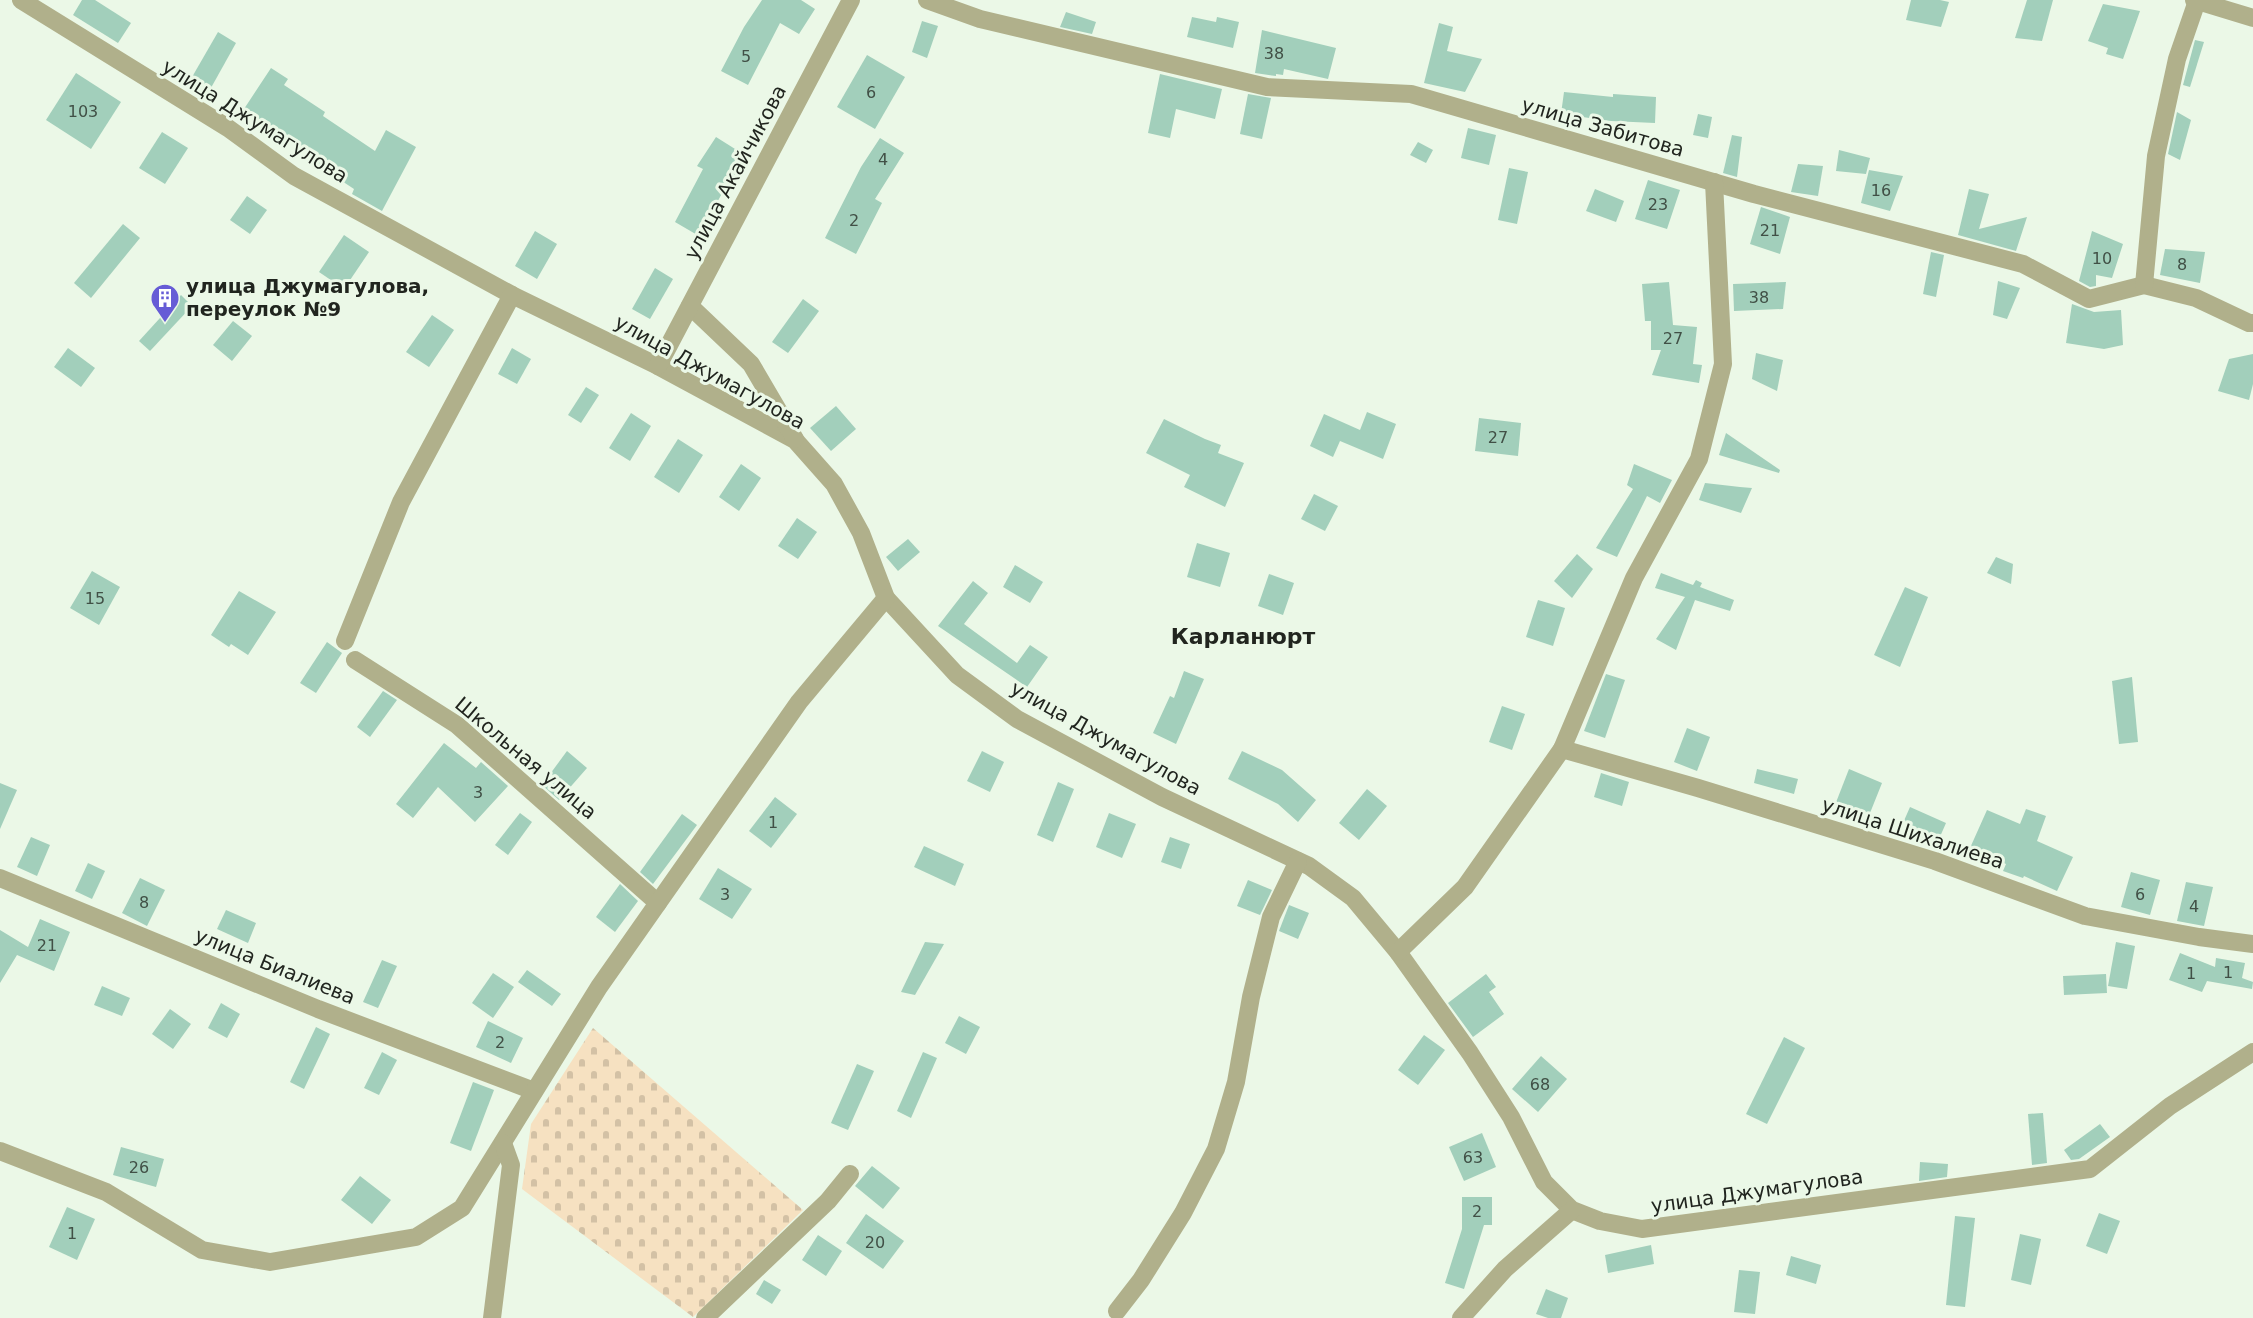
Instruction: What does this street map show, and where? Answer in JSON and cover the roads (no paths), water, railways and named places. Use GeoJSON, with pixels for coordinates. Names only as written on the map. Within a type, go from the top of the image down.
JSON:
{"type":"FeatureCollection","features":[{"type":"Feature","properties":{"kind":"street","name":"улица Джумагулова"},"geometry":{"type":"LineString","coordinates":[[21,0],[228,128],[294,176],[512,295],[658,366],[795,440],[834,484],[861,533],[886,598],[957,675],[1017,719],[1162,797],[1309,866],[1353,898],[1398,952],[1470,1053],[1511,1117],[1544,1182],[1572,1210],[1600,1221],[1642,1229],[2090,1169],[2170,1106],[2253,1052]]}},
{"type":"Feature","properties":{"kind":"street","name":"улица Акайчикова"},"geometry":{"type":"LineString","coordinates":[[658,366],[851,0]]}},
{"type":"Feature","properties":{"kind":"street","name":"улица Забитова"},"geometry":{"type":"LineString","coordinates":[[927,0],[980,20],[1268,87],[1411,94],[1714,182],[2023,264],[2089,299],[2144,285],[2196,298],[2248,323],[2253,323]]}},
{"type":"Feature","properties":{"kind":"street"},"geometry":{"type":"LineString","coordinates":[[2144,285],[2156,156],[2177,59],[2195,1],[2253,18]]}},
{"type":"Feature","properties":{"kind":"street"},"geometry":{"type":"LineString","coordinates":[[1398,952],[1465,887],[1562,749],[1634,578],[1699,459],[1723,364],[1714,182]]}},
{"type":"Feature","properties":{"kind":"street"},"geometry":{"type":"LineString","coordinates":[[345,641],[401,502],[512,295]]}},
{"type":"Feature","properties":{"kind":"street"},"geometry":{"type":"LineString","coordinates":[[690,306],[751,364],[795,440]]}},
{"type":"Feature","properties":{"kind":"street"},"geometry":{"type":"LineString","coordinates":[[0,1151],[106,1192],[202,1250],[270,1262],[416,1237],[462,1208],[599,987],[799,702],[886,598]]}},
{"type":"Feature","properties":{"kind":"street","name":"Школьная улица"},"geometry":{"type":"LineString","coordinates":[[356,660],[457,725],[658,903]]}},
{"type":"Feature","properties":{"kind":"street","name":"улица Шихалиева"},"geometry":{"type":"LineString","coordinates":[[1562,749],[1935,861],[2085,916],[2199,937],[2253,944]]}},
{"type":"Feature","properties":{"kind":"street"},"geometry":{"type":"LineString","coordinates":[[1117,1311],[1141,1280],[1182,1213],[1216,1149],[1236,1082],[1251,997],[1271,917],[1298,861]]}},
{"type":"Feature","properties":{"kind":"street","name":"улица Биалиева"},"geometry":{"type":"LineString","coordinates":[[0,878],[318,1009],[534,1091]]}},
{"type":"Feature","properties":{"kind":"street"},"geometry":{"type":"LineString","coordinates":[[492,1318],[511,1165],[502,1143]]}},
{"type":"Feature","properties":{"kind":"street"},"geometry":{"type":"LineString","coordinates":[[705,1318],[828,1202],[850,1174]]}},
{"type":"Feature","properties":{"kind":"street"},"geometry":{"type":"LineString","coordinates":[[1461,1318],[1505,1269],[1572,1210]]}},
{"type":"Feature","properties":{"kind":"place","name":"улица Джумагулова, переулок №9"},"geometry":{"type":"Point","coordinates":[165,324]}},
{"type":"Feature","properties":{"kind":"district","name":"Карланюрт"},"geometry":{"type":"Point","coordinates":[1243,636]}}]}
